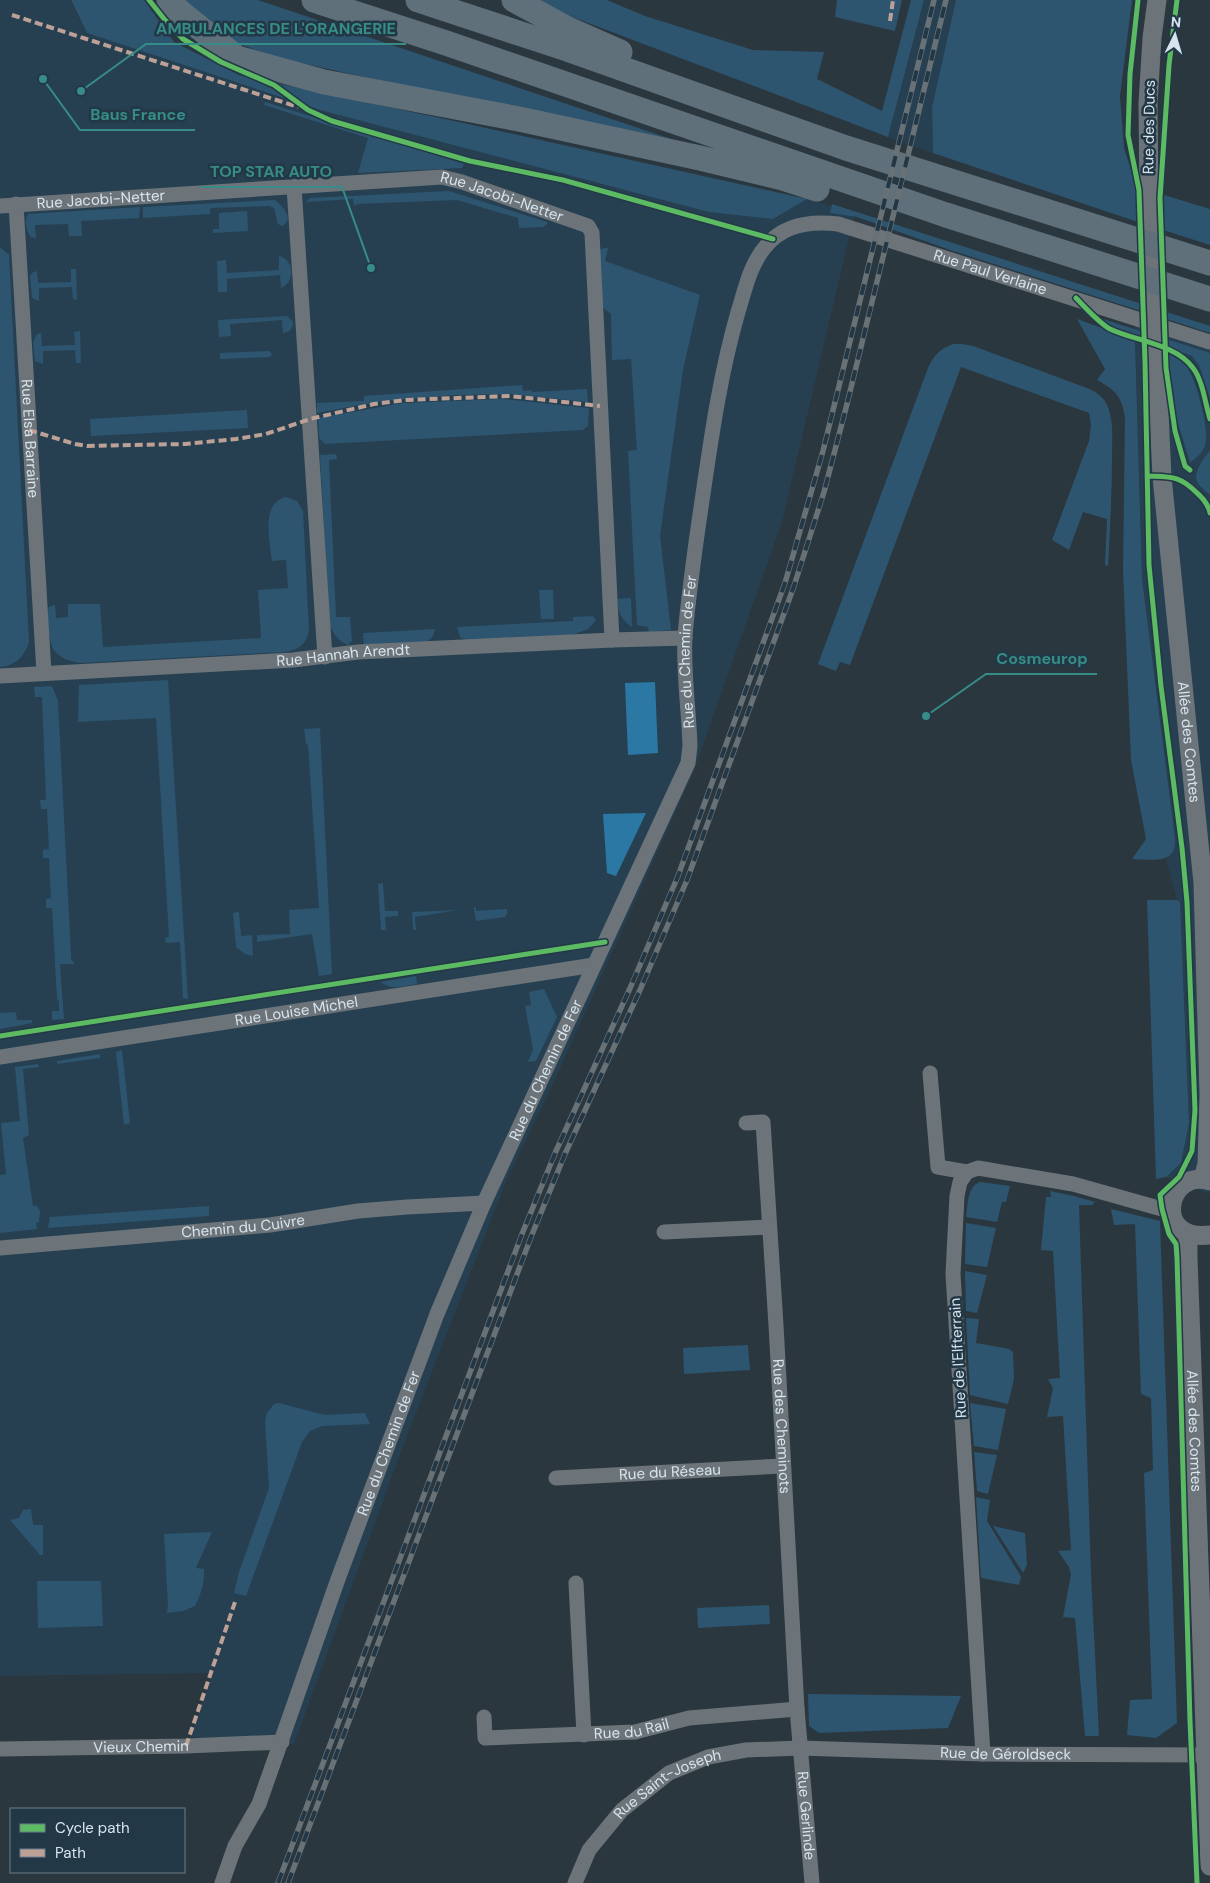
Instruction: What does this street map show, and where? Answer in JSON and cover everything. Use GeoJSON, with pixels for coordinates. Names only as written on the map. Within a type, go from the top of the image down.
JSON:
{"type":"FeatureCollection","features":[{"type":"Feature","properties":{"kind":"highway"},"geometry":{"type":"LineString","coordinates":[[169,0],[186,17],[237,58],[316,80],[520,119],[700,158],[784,178],[858,202],[946,215]]}},
{"type":"Feature","properties":{"kind":"highway"},"geometry":{"type":"LineString","coordinates":[[314,0],[446,43],[946,215],[1210,299]]}},
{"type":"Feature","properties":{"kind":"highway"},"geometry":{"type":"LineString","coordinates":[[418,0],[567,49],[846,148],[1210,263]]}},
{"type":"Feature","properties":{"kind":"highway"},"geometry":{"type":"LineString","coordinates":[[514,0],[570,30],[846,148]]}},
{"type":"Feature","properties":{"kind":"street","name":"Rue des Ducs"},"geometry":{"type":"LineString","coordinates":[[1156,366],[1149,194],[1148,103],[1152,38],[1158,0]]}},
{"type":"Feature","properties":{"kind":"street","name":"Rue Jacobi-Netter"},"geometry":{"type":"LineString","coordinates":[[0,206],[442,177],[588,226],[592,233],[612,640]]}},
{"type":"Feature","properties":{"kind":"street"},"geometry":{"type":"LineString","coordinates":[[294,187],[325,657]]}},
{"type":"Feature","properties":{"kind":"street","name":"Rue Elsa Barraine"},"geometry":{"type":"LineString","coordinates":[[16,204],[44,674]]}},
{"type":"Feature","properties":{"kind":"street","name":"Rue Paul Verlaine"},"geometry":{"type":"LineString","coordinates":[[773,239],[788,228],[801,224],[826,223],[852,227],[1210,342]]}},
{"type":"Feature","properties":{"kind":"street","name":"Rue du Chemin de Fer"},"geometry":{"type":"LineString","coordinates":[[222,1883],[235,1846],[259,1804],[338,1579],[404,1398],[437,1314],[484,1203],[688,763],[690,746],[685,638],[703,490],[725,361],[743,295],[754,265],[766,245],[773,239]]}},
{"type":"Feature","properties":{"kind":"street","name":"Allée des Comtes"},"geometry":{"type":"LineString","coordinates":[[1156,366],[1162,477],[1172,586],[1206,884],[1209,1095],[1207,1180]]}},
{"type":"Feature","properties":{"kind":"street","name":"Rue Hannah Arendt"},"geometry":{"type":"LineString","coordinates":[[0,676],[293,660],[358,652],[685,638]]}},
{"type":"Feature","properties":{"kind":"street","name":"Rue Louise Michel"},"geometry":{"type":"LineString","coordinates":[[0,1057],[594,965]]}},
{"type":"Feature","properties":{"kind":"street"},"geometry":{"type":"LineString","coordinates":[[930,1073],[938,1167],[967,1172],[978,1168],[1045,1179],[1080,1186],[1162,1209],[1170,1209]]}},
{"type":"Feature","properties":{"kind":"street","name":"Rue des Cheminots"},"geometry":{"type":"LineString","coordinates":[[746,1123],[763,1122],[800,1748]]}},
{"type":"Feature","properties":{"kind":"street","name":"Rue de l'Elfterrain"},"geometry":{"type":"LineString","coordinates":[[967,1172],[960,1182],[957,1196],[953,1274],[983,1754]]}},
{"type":"Feature","properties":{"kind":"street"},"geometry":{"type":"LineString","coordinates":[[1207,1180],[1187,1182],[1174,1195],[1170,1209],[1174,1221],[1188,1235],[1210,1235]]}},
{"type":"Feature","properties":{"kind":"street","name":"Chemin du Cuivre"},"geometry":{"type":"LineString","coordinates":[[0,1248],[270,1226],[358,1211],[484,1203]]}},
{"type":"Feature","properties":{"kind":"street"},"geometry":{"type":"LineString","coordinates":[[664,1232],[769,1226]]}},
{"type":"Feature","properties":{"kind":"street","name":"Allée des Comtes"},"geometry":{"type":"LineString","coordinates":[[1188,1235],[1208,1756],[1210,1866]]}},
{"type":"Feature","properties":{"kind":"street","name":"Rue du Réseau"},"geometry":{"type":"LineString","coordinates":[[556,1478],[783,1466]]}},
{"type":"Feature","properties":{"kind":"street"},"geometry":{"type":"LineString","coordinates":[[576,1583],[584,1735]]}},
{"type":"Feature","properties":{"kind":"street","name":"Rue du Rail"},"geometry":{"type":"LineString","coordinates":[[484,1717],[485,1738],[635,1732],[689,1718],[797,1709]]}},
{"type":"Feature","properties":{"kind":"street","name":"Vieux Chemin"},"geometry":{"type":"LineString","coordinates":[[0,1749],[186,1746],[282,1742]]}},
{"type":"Feature","properties":{"kind":"street","name":"Rue de Géroldseck"},"geometry":{"type":"LineString","coordinates":[[800,1748],[983,1754],[1208,1756]]}},
{"type":"Feature","properties":{"kind":"street","name":"Rue Saint-Joseph"},"geometry":{"type":"LineString","coordinates":[[575,1883],[589,1850],[622,1810],[669,1773],[708,1757],[746,1750],[800,1748]]}},
{"type":"Feature","properties":{"kind":"street","name":"Rue Gerlinde"},"geometry":{"type":"LineString","coordinates":[[800,1748],[812,1883]]}},
{"type":"Feature","properties":{"kind":"shaded area"},"geometry":{"type":"Polygon","coordinates":[[[0,0],[70,0],[87,33],[320,110],[773,219],[807,199],[855,212],[782,522],[693,773],[552,1086],[505,1184],[403,1446],[294,1744],[190,1737],[213,1673],[0,1676],[0,0]]]}},
{"type":"Feature","properties":{"kind":"shaded area"},"geometry":{"type":"Polygon","coordinates":[[[71,0],[144,0],[174,42],[239,75],[807,199],[773,219],[709,212],[320,110],[87,33],[71,0]]]}},
{"type":"Feature","properties":{"kind":"shaded area"},"geometry":{"type":"Polygon","coordinates":[[[182,0],[258,0],[671,139],[643,138],[278,58],[231,41],[182,0]]]}},
{"type":"Feature","properties":{"kind":"shaded area"},"geometry":{"type":"Polygon","coordinates":[[[539,0],[607,0],[645,16],[753,50],[824,52],[817,79],[882,111],[911,0],[924,0],[888,137],[575,18],[539,0]]]}},
{"type":"Feature","properties":{"kind":"shaded area"},"geometry":{"type":"Polygon","coordinates":[[[837,0],[902,0],[895,31],[835,17],[837,0]]]}},
{"type":"Feature","properties":{"kind":"shaded area"},"geometry":{"type":"Polygon","coordinates":[[[924,0],[956,0],[932,107],[933,153],[888,137],[924,0]]]}},
{"type":"Feature","properties":{"kind":"shaded area"},"geometry":{"type":"Polygon","coordinates":[[[956,0],[1132,0],[1120,96],[1124,148],[1137,189],[1138,222],[933,153],[932,107],[956,0]]]}},
{"type":"Feature","properties":{"kind":"shaded area"},"geometry":{"type":"Polygon","coordinates":[[[265,102],[464,164],[462,168],[358,173],[368,138],[264,105],[265,102]]]}},
{"type":"Feature","properties":{"kind":"shaded area"},"geometry":{"type":"Polygon","coordinates":[[[449,191],[547,222],[547,224],[543,227],[519,228],[518,218],[457,200],[357,204],[354,206],[353,199],[306,202],[310,198],[449,191]]]}},
{"type":"Feature","properties":{"kind":"shaded area"},"geometry":{"type":"Polygon","coordinates":[[[1164,195],[1210,209],[1210,245],[1163,230],[1164,195]]]}},
{"type":"Feature","properties":{"kind":"shaded area"},"geometry":{"type":"Polygon","coordinates":[[[275,200],[284,209],[288,217],[286,223],[282,226],[278,224],[274,208],[269,206],[210,208],[210,214],[143,218],[143,207],[275,200]]]}},
{"type":"Feature","properties":{"kind":"shaded area"},"geometry":{"type":"Polygon","coordinates":[[[832,204],[1210,326],[1210,333],[950,250],[857,217],[830,213],[832,204]]]}},
{"type":"Feature","properties":{"kind":"shaded area"},"geometry":{"type":"Polygon","coordinates":[[[140,207],[139,218],[81,221],[82,236],[69,236],[68,224],[35,225],[36,238],[31,237],[26,226],[28,214],[140,207]]]}},
{"type":"Feature","properties":{"kind":"shaded area"},"geometry":{"type":"Polygon","coordinates":[[[247,211],[248,231],[213,233],[213,229],[219,229],[219,213],[247,211]]]}},
{"type":"Feature","properties":{"kind":"shaded area"},"geometry":{"type":"Polygon","coordinates":[[[0,247],[9,255],[29,642],[25,652],[19,659],[10,665],[0,667],[0,247]]]}},
{"type":"Feature","properties":{"kind":"shaded area"},"geometry":{"type":"Polygon","coordinates":[[[608,248],[605,261],[700,295],[683,370],[660,536],[671,630],[649,632],[648,627],[637,625],[628,451],[637,450],[631,359],[612,360],[611,314],[601,306],[599,250],[608,248]]]}},
{"type":"Feature","properties":{"kind":"shaded area"},"geometry":{"type":"Polygon","coordinates":[[[279,256],[288,262],[291,271],[289,281],[281,288],[280,275],[227,279],[227,292],[218,292],[217,261],[226,260],[227,273],[279,270],[279,256]]]}},
{"type":"Feature","properties":{"kind":"shaded area"},"geometry":{"type":"Polygon","coordinates":[[[71,269],[76,269],[77,300],[73,299],[72,287],[39,288],[39,301],[32,298],[30,277],[32,273],[37,271],[38,283],[71,282],[71,269]]]}},
{"type":"Feature","properties":{"kind":"shaded area"},"geometry":{"type":"Polygon","coordinates":[[[287,316],[293,324],[291,330],[285,333],[283,333],[282,320],[230,324],[231,336],[219,337],[218,320],[287,316]]]}},
{"type":"Feature","properties":{"kind":"shaded area"},"geometry":{"type":"Polygon","coordinates":[[[1077,319],[1135,340],[1142,579],[1175,838],[1174,850],[1171,854],[1161,859],[1132,859],[1146,839],[1131,760],[1123,570],[1125,418],[1120,399],[1109,387],[1097,380],[1105,369],[1077,319]]]}},
{"type":"Feature","properties":{"kind":"shaded area"},"geometry":{"type":"Polygon","coordinates":[[[1103,319],[1210,353],[1210,398],[1199,365],[1192,356],[1110,326],[1103,319]]]}},
{"type":"Feature","properties":{"kind":"shaded area"},"geometry":{"type":"Polygon","coordinates":[[[1135,326],[1171,326],[1210,334],[1210,1194],[1166,1177],[1181,1163],[1189,1123],[1180,902],[1177,900],[1166,858],[1174,850],[1175,838],[1142,579],[1135,326]]]}},
{"type":"Feature","properties":{"kind":"shaded area"},"geometry":{"type":"Polygon","coordinates":[[[80,331],[81,363],[76,363],[75,350],[43,351],[43,364],[35,361],[33,342],[37,334],[41,333],[42,346],[75,345],[74,332],[80,331]]]}},
{"type":"Feature","properties":{"kind":"shaded area"},"geometry":{"type":"Polygon","coordinates":[[[953,344],[973,346],[1087,388],[1103,399],[1111,417],[1112,430],[1108,566],[1105,565],[1107,519],[1083,512],[1069,550],[1052,540],[1089,441],[1091,425],[1089,413],[961,367],[850,665],[840,662],[836,671],[818,664],[928,368],[938,353],[953,344]]]}},
{"type":"Feature","properties":{"kind":"shaded area"},"geometry":{"type":"Polygon","coordinates":[[[269,351],[272,354],[270,357],[220,359],[220,353],[269,351]]]}},
{"type":"Feature","properties":{"kind":"shaded area"},"geometry":{"type":"Polygon","coordinates":[[[1168,353],[1183,362],[1191,373],[1204,417],[1206,428],[1205,445],[1199,455],[1190,462],[1175,414],[1169,385],[1168,353]]]}},
{"type":"Feature","properties":{"kind":"shaded area"},"geometry":{"type":"Polygon","coordinates":[[[522,385],[523,391],[531,390],[532,392],[587,389],[588,402],[510,394],[455,395],[381,401],[317,413],[317,403],[364,401],[364,396],[522,385]]]}},
{"type":"Feature","properties":{"kind":"shaded area"},"geometry":{"type":"Polygon","coordinates":[[[503,399],[589,408],[588,426],[583,430],[325,444],[319,438],[318,418],[403,403],[503,399]]]}},
{"type":"Feature","properties":{"kind":"shaded area"},"geometry":{"type":"Polygon","coordinates":[[[247,410],[248,428],[91,436],[90,419],[247,410]]]}},
{"type":"Feature","properties":{"kind":"shaded area"},"geometry":{"type":"Polygon","coordinates":[[[1210,450],[1210,495],[1199,485],[1196,475],[1197,470],[1210,450]]]}},
{"type":"Feature","properties":{"kind":"shaded area"},"geometry":{"type":"Polygon","coordinates":[[[336,454],[337,459],[329,460],[336,617],[350,617],[352,641],[348,645],[336,636],[329,622],[320,455],[336,454]]]}},
{"type":"Feature","properties":{"kind":"shaded area"},"geometry":{"type":"Polygon","coordinates":[[[286,497],[297,501],[303,511],[309,631],[306,640],[301,646],[284,652],[79,663],[65,659],[53,648],[50,642],[48,627],[49,607],[55,605],[56,618],[68,617],[68,604],[100,604],[103,647],[261,638],[258,590],[288,588],[286,560],[272,561],[268,524],[273,507],[278,501],[286,497]]]}},
{"type":"Feature","properties":{"kind":"shaded area"},"geometry":{"type":"Polygon","coordinates":[[[539,590],[553,590],[554,619],[541,619],[539,590]]]}},
{"type":"Feature","properties":{"kind":"shaded area"},"geometry":{"type":"Polygon","coordinates":[[[631,598],[632,627],[621,615],[617,599],[631,598]]]}},
{"type":"Feature","properties":{"kind":"shaded area"},"geometry":{"type":"Polygon","coordinates":[[[593,616],[596,620],[588,629],[572,635],[468,641],[460,637],[457,627],[573,621],[573,617],[593,616]]]}},
{"type":"Feature","properties":{"kind":"shaded area"},"geometry":{"type":"Polygon","coordinates":[[[435,629],[433,636],[427,642],[364,645],[363,633],[435,629]]]}},
{"type":"Feature","properties":{"kind":"shaded area"},"geometry":{"type":"Polygon","coordinates":[[[168,680],[188,999],[183,998],[180,942],[166,943],[165,938],[169,937],[156,718],[78,722],[79,685],[168,680]]]}},
{"type":"Feature","properties":{"kind":"shaded area"},"geometry":{"type":"Polygon","coordinates":[[[655,682],[658,753],[628,755],[625,683],[655,682]]]}},
{"type":"Feature","properties":{"kind":"shaded area"},"geometry":{"type":"Polygon","coordinates":[[[52,686],[58,701],[71,959],[75,964],[60,964],[64,1019],[52,1020],[52,1011],[59,1011],[59,1000],[57,999],[52,908],[46,908],[46,899],[51,898],[49,858],[43,858],[43,850],[49,849],[47,809],[41,809],[40,800],[46,800],[42,697],[35,697],[34,687],[52,686]]]}},
{"type":"Feature","properties":{"kind":"shaded area"},"geometry":{"type":"Polygon","coordinates":[[[320,728],[332,974],[319,976],[312,934],[257,942],[257,935],[290,934],[289,910],[319,908],[308,745],[306,744],[304,729],[320,728]]]}},
{"type":"Feature","properties":{"kind":"shaded area"},"geometry":{"type":"Polygon","coordinates":[[[646,813],[616,876],[607,873],[603,814],[646,813]]]}},
{"type":"Feature","properties":{"kind":"shaded area"},"geometry":{"type":"Polygon","coordinates":[[[383,883],[385,911],[398,911],[398,916],[385,917],[386,930],[381,930],[378,884],[383,883]]]}},
{"type":"Feature","properties":{"kind":"shaded area"},"geometry":{"type":"Polygon","coordinates":[[[1147,900],[1177,900],[1180,902],[1189,1123],[1181,1163],[1166,1177],[1156,1179],[1147,900]]]}},
{"type":"Feature","properties":{"kind":"shaded area"},"geometry":{"type":"Polygon","coordinates":[[[476,907],[476,911],[507,909],[507,914],[505,917],[476,921],[474,908],[476,907]]]}},
{"type":"Feature","properties":{"kind":"shaded area"},"geometry":{"type":"Polygon","coordinates":[[[459,910],[415,917],[416,930],[413,930],[412,912],[459,910]]]}},
{"type":"Feature","properties":{"kind":"shaded area"},"geometry":{"type":"Polygon","coordinates":[[[239,912],[241,936],[252,935],[253,956],[245,954],[236,947],[233,913],[239,912]]]}},
{"type":"Feature","properties":{"kind":"shaded area"},"geometry":{"type":"Polygon","coordinates":[[[416,976],[417,984],[403,987],[389,986],[381,982],[416,976]]]}},
{"type":"Feature","properties":{"kind":"shaded area"},"geometry":{"type":"Polygon","coordinates":[[[544,989],[557,1017],[536,1061],[528,1062],[533,1049],[525,1006],[531,1005],[529,992],[544,989]]]}},
{"type":"Feature","properties":{"kind":"shaded area"},"geometry":{"type":"Polygon","coordinates":[[[16,1012],[17,1020],[32,1020],[32,1023],[0,1029],[0,1013],[16,1012]]]}},
{"type":"Feature","properties":{"kind":"shaded area"},"geometry":{"type":"Polygon","coordinates":[[[122,1050],[130,1123],[124,1125],[116,1052],[122,1050]]]}},
{"type":"Feature","properties":{"kind":"shaded area"},"geometry":{"type":"Polygon","coordinates":[[[100,1054],[100,1058],[57,1064],[57,1061],[100,1054]]]}},
{"type":"Feature","properties":{"kind":"shaded area"},"geometry":{"type":"Polygon","coordinates":[[[38,1064],[39,1067],[23,1069],[29,1135],[23,1138],[33,1206],[37,1206],[40,1211],[39,1222],[36,1223],[37,1229],[0,1233],[0,1175],[6,1174],[1,1123],[20,1121],[15,1067],[38,1064]]]}},
{"type":"Feature","properties":{"kind":"shaded area"},"geometry":{"type":"Polygon","coordinates":[[[980,1182],[1010,1186],[1006,1202],[1002,1202],[997,1222],[966,1217],[970,1192],[980,1182]]]}},
{"type":"Feature","properties":{"kind":"shaded area"},"geometry":{"type":"Polygon","coordinates":[[[1050,1191],[1095,1202],[1092,1205],[1079,1205],[1091,1574],[1099,1736],[1085,1736],[1075,1618],[1063,1617],[1071,1574],[1069,1567],[1058,1551],[1071,1550],[1063,1416],[1047,1417],[1053,1388],[1048,1379],[1060,1378],[1053,1251],[1041,1250],[1046,1197],[1051,1197],[1050,1191]]]}},
{"type":"Feature","properties":{"kind":"shaded area"},"geometry":{"type":"Polygon","coordinates":[[[209,1206],[209,1216],[48,1228],[50,1217],[209,1206]]]}},
{"type":"Feature","properties":{"kind":"shaded area"},"geometry":{"type":"Polygon","coordinates":[[[1111,1209],[1160,1221],[1177,1723],[1156,1738],[1127,1735],[1130,1700],[1152,1699],[1144,1473],[1153,1470],[1151,1398],[1141,1394],[1135,1224],[1114,1225],[1111,1209]]]}},
{"type":"Feature","properties":{"kind":"shaded area"},"geometry":{"type":"Polygon","coordinates":[[[966,1223],[996,1228],[987,1267],[965,1264],[966,1223]]]}},
{"type":"Feature","properties":{"kind":"shaded area"},"geometry":{"type":"Polygon","coordinates":[[[965,1271],[987,1275],[977,1313],[966,1311],[965,1271]]]}},
{"type":"Feature","properties":{"kind":"shaded area"},"geometry":{"type":"Polygon","coordinates":[[[966,1318],[979,1319],[976,1343],[1009,1349],[1013,1352],[1014,1379],[1008,1404],[970,1395],[966,1318]]]}},
{"type":"Feature","properties":{"kind":"shaded area"},"geometry":{"type":"Polygon","coordinates":[[[748,1345],[750,1370],[684,1374],[683,1348],[748,1345]]]}},
{"type":"Feature","properties":{"kind":"shaded area"},"geometry":{"type":"Polygon","coordinates":[[[279,1403],[325,1415],[365,1413],[370,1424],[322,1426],[310,1431],[302,1442],[246,1596],[234,1593],[239,1572],[269,1488],[265,1421],[267,1413],[274,1404],[279,1403]]]}},
{"type":"Feature","properties":{"kind":"shaded area"},"geometry":{"type":"Polygon","coordinates":[[[970,1403],[1006,1409],[998,1450],[974,1446],[970,1403]]]}},
{"type":"Feature","properties":{"kind":"shaded area"},"geometry":{"type":"Polygon","coordinates":[[[974,1452],[997,1455],[988,1494],[977,1491],[974,1452]]]}},
{"type":"Feature","properties":{"kind":"shaded area"},"geometry":{"type":"Polygon","coordinates":[[[976,1497],[990,1500],[987,1521],[1021,1577],[1019,1585],[981,1578],[976,1497]]]}},
{"type":"Feature","properties":{"kind":"shaded area"},"geometry":{"type":"Polygon","coordinates":[[[31,1509],[33,1525],[43,1525],[43,1555],[40,1555],[10,1520],[19,1518],[23,1510],[31,1509]]]}},
{"type":"Feature","properties":{"kind":"shaded area"},"geometry":{"type":"Polygon","coordinates":[[[993,1526],[1025,1533],[1027,1565],[1023,1573],[993,1526]]]}},
{"type":"Feature","properties":{"kind":"shaded area"},"geometry":{"type":"Polygon","coordinates":[[[212,1532],[196,1568],[204,1569],[204,1578],[195,1606],[183,1611],[167,1613],[164,1534],[212,1532]]]}},
{"type":"Feature","properties":{"kind":"shaded area"},"geometry":{"type":"Polygon","coordinates":[[[37,1581],[101,1581],[103,1626],[38,1628],[37,1581]]]}},
{"type":"Feature","properties":{"kind":"shaded area"},"geometry":{"type":"Polygon","coordinates":[[[769,1605],[770,1624],[698,1628],[697,1608],[769,1605]]]}},
{"type":"Feature","properties":{"kind":"shaded area"},"geometry":{"type":"Polygon","coordinates":[[[808,1694],[961,1696],[948,1728],[819,1733],[809,1726],[808,1694]]]}},
{"type":"Feature","properties":{"kind":"railway"},"geometry":{"type":"LineString","coordinates":[[278,1883],[522,1234],[556,1151],[631,986],[678,876],[785,583],[823,451],[934,0]]}},
{"type":"Feature","properties":{"kind":"railway"},"geometry":{"type":"LineString","coordinates":[[288,1883],[531,1237],[565,1154],[640,990],[687,880],[794,586],[824,492],[847,404],[946,0]]}},
{"type":"Feature","properties":{"kind":"marked path"},"geometry":{"type":"LineString","coordinates":[[890,21],[893,0]]}},
{"type":"Feature","properties":{"kind":"marked path"},"geometry":{"type":"LineString","coordinates":[[12,15],[298,107]]}},
{"type":"Feature","properties":{"kind":"marked path"},"geometry":{"type":"LineString","coordinates":[[29,430],[87,446],[185,444],[266,434],[310,419],[374,404],[405,400],[510,396],[600,406]]}},
{"type":"Feature","properties":{"kind":"marked path"},"geometry":{"type":"LineString","coordinates":[[186,1746],[235,1602]]}},
{"type":"Feature","properties":{"kind":"cycle path"},"geometry":{"type":"LineString","coordinates":[[149,0],[183,39],[221,62],[274,85],[308,110],[332,121],[470,161],[563,180],[773,239]]}},
{"type":"Feature","properties":{"kind":"cycle path"},"geometry":{"type":"LineString","coordinates":[[1138,0],[1130,74],[1128,135],[1139,190],[1149,565],[1161,686],[1187,902],[1195,1110],[1192,1151],[1179,1177],[1160,1195],[1169,1234],[1176,1244],[1177,1258],[1190,1721],[1197,1883]]}},
{"type":"Feature","properties":{"kind":"cycle path"},"geometry":{"type":"LineString","coordinates":[[1177,0],[1169,65],[1160,198],[1166,368],[1175,431],[1185,466],[1190,470]]}},
{"type":"Feature","properties":{"kind":"cycle path"},"geometry":{"type":"LineString","coordinates":[[1076,298],[1110,329],[1166,348],[1186,360],[1199,379],[1210,419]]}},
{"type":"Feature","properties":{"kind":"cycle path"},"geometry":{"type":"LineString","coordinates":[[1147,476],[1169,477],[1180,480],[1191,487],[1204,500],[1210,513]]}},
{"type":"Feature","properties":{"kind":"cycle path"},"geometry":{"type":"LineString","coordinates":[[0,1036],[605,942]]}},
{"type":"Feature","properties":{"kind":"place","name":"Baus France"},"geometry":{"type":"Point","coordinates":[43,79]}},
{"type":"Feature","properties":{"kind":"place","name":"AMBULANCES DE L'ORANGERIE"},"geometry":{"type":"Point","coordinates":[81,91]}},
{"type":"Feature","properties":{"kind":"place","name":"TOP STAR AUTO"},"geometry":{"type":"Point","coordinates":[371,268]}},
{"type":"Feature","properties":{"kind":"place","name":"Cosmeurop"},"geometry":{"type":"Point","coordinates":[926,716]}}]}
